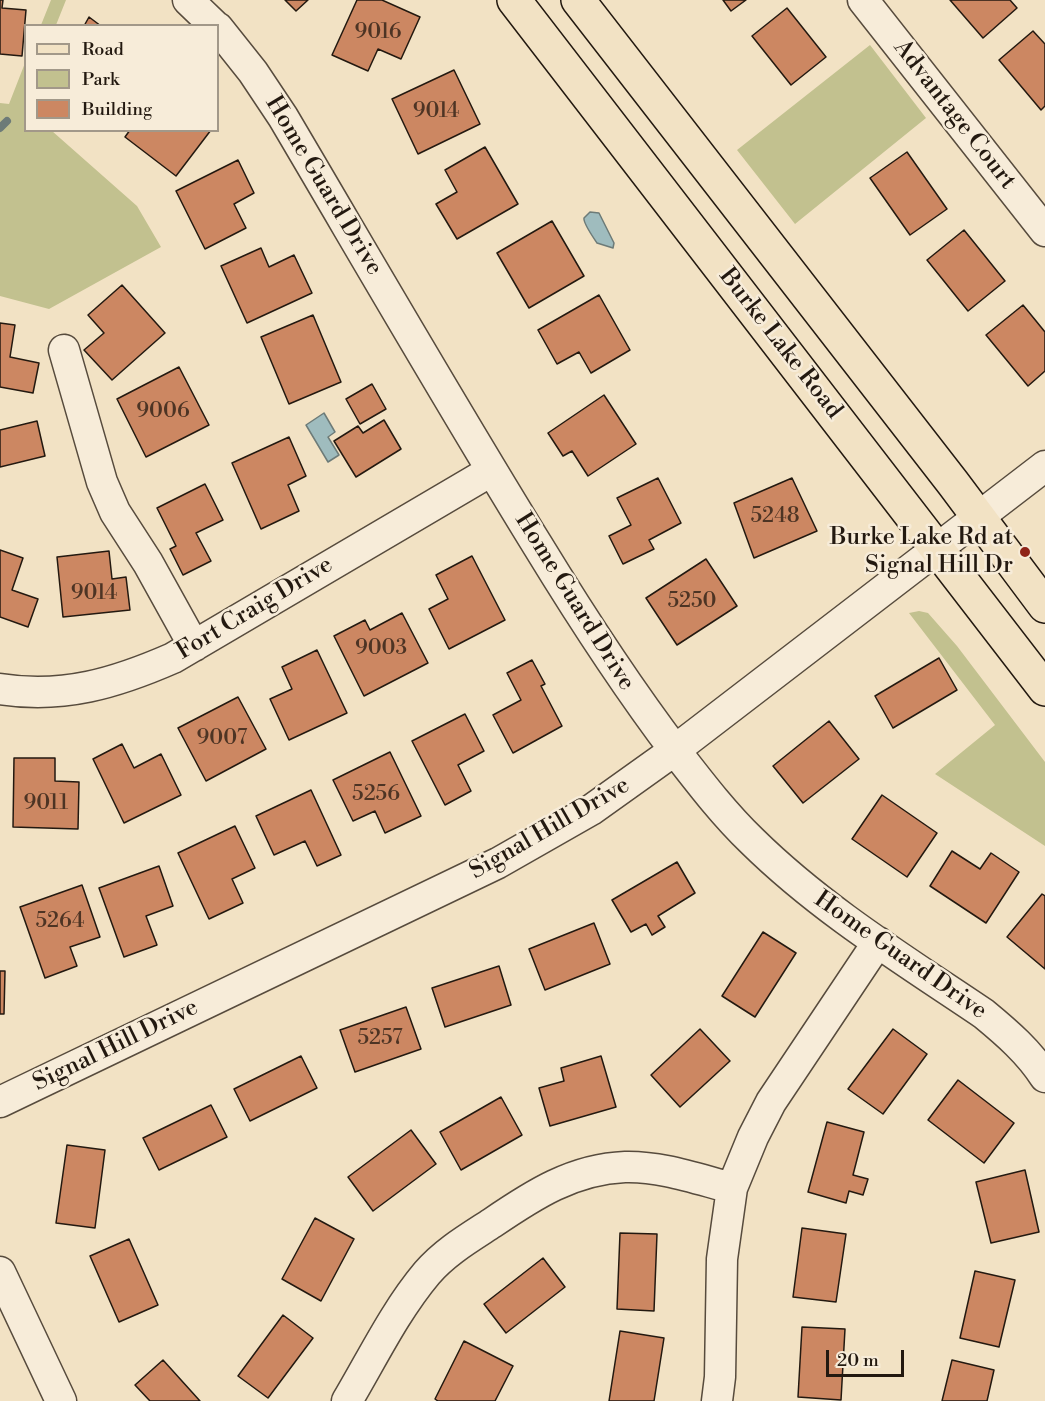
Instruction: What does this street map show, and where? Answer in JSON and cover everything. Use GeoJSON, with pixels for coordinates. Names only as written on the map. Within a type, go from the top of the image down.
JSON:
{"type":"FeatureCollection","features":[{"type":"Feature","properties":{"kind":"main road","name":"Burke Lake Road"},"geometry":{"type":"LineString","coordinates":[[513,0],[1045,689]]}},
{"type":"Feature","properties":{"kind":"main road"},"geometry":{"type":"LineString","coordinates":[[578,0],[1045,606]]}},
{"type":"Feature","properties":{"kind":"street","name":"Home Guard Drive"},"geometry":{"type":"LineString","coordinates":[[188,0],[214,24]]}},
{"type":"Feature","properties":{"kind":"street","name":"Advantage Court"},"geometry":{"type":"LineString","coordinates":[[863,0],[1045,231]]}},
{"type":"Feature","properties":{"kind":"street","name":"Home Guard Drive"},"geometry":{"type":"LineString","coordinates":[[219,29],[254,72],[284,117],[491,471],[598,643],[635,698],[716,804],[753,842],[801,885],[1007,1032],[1045,1077]]}},
{"type":"Feature","properties":{"kind":"street"},"geometry":{"type":"LineString","coordinates":[[64,350],[106,492],[115,512],[148,563],[194,646]]}},
{"type":"Feature","properties":{"kind":"street","name":"Signal Hill Drive"},"geometry":{"type":"LineString","coordinates":[[0,1102],[498,863],[591,810],[675,750],[1045,466]]}},
{"type":"Feature","properties":{"kind":"street","name":"Fort Craig Drive"},"geometry":{"type":"LineString","coordinates":[[0,689],[48,692],[80,689],[115,681],[173,658],[491,471]]}},
{"type":"Feature","properties":{"kind":"street"},"geometry":{"type":"LineString","coordinates":[[717,1401],[720,1377],[722,1259],[732,1188],[753,1137],[771,1102],[878,942]]}},
{"type":"Feature","properties":{"kind":"street"},"geometry":{"type":"LineString","coordinates":[[347,1401],[409,1298],[428,1272],[463,1241],[536,1194],[563,1180],[581,1174],[626,1167],[663,1170],[732,1188]]}},
{"type":"Feature","properties":{"kind":"street"},"geometry":{"type":"LineString","coordinates":[[0,1272],[61,1401]]}},
{"type":"Feature","properties":{"kind":"green space"},"geometry":{"type":"Polygon","coordinates":[[[51,0],[66,0],[56,24],[41,24],[51,0]]]}},
{"type":"Feature","properties":{"kind":"green space"},"geometry":{"type":"Polygon","coordinates":[[[870,45],[926,118],[795,224],[737,150],[870,45]]]}},
{"type":"Feature","properties":{"kind":"green space"},"geometry":{"type":"Polygon","coordinates":[[[24,66],[24,132],[53,132],[137,206],[161,247],[49,309],[0,296],[0,103],[9,104],[24,66]]]}},
{"type":"Feature","properties":{"kind":"green space"},"geometry":{"type":"Polygon","coordinates":[[[919,611],[928,613],[957,646],[1045,762],[1045,846],[935,774],[995,725],[909,613],[919,611]]]}},
{"type":"Feature","properties":{"kind":"water"},"geometry":{"type":"Polygon","coordinates":[[[590,212],[599,213],[614,243],[613,248],[597,243],[591,234],[584,218],[590,212]]]}},
{"type":"Feature","properties":{"kind":"water"},"geometry":{"type":"Polygon","coordinates":[[[324,413],[335,432],[328,437],[339,455],[328,462],[306,425],[324,413]]]}},
{"type":"Feature","properties":{"kind":"building"},"geometry":{"type":"Polygon","coordinates":[[[0,0],[3,0],[2,8],[26,10],[22,56],[0,54],[0,0]]]}},
{"type":"Feature","properties":{"kind":"building"},"geometry":{"type":"Polygon","coordinates":[[[285,0],[308,0],[296,11],[285,0]]]}},
{"type":"Feature","properties":{"kind":"building"},"geometry":{"type":"Polygon","coordinates":[[[357,0],[382,0],[420,17],[401,59],[378,49],[368,71],[332,55],[357,0]]]}},
{"type":"Feature","properties":{"kind":"building"},"geometry":{"type":"Polygon","coordinates":[[[723,0],[746,0],[731,11],[723,0]]]}},
{"type":"Feature","properties":{"kind":"building"},"geometry":{"type":"Polygon","coordinates":[[[950,0],[1010,0],[1017,8],[983,38],[950,0]]]}},
{"type":"Feature","properties":{"kind":"building"},"geometry":{"type":"Polygon","coordinates":[[[787,8],[826,57],[791,85],[752,36],[787,8]]]}},
{"type":"Feature","properties":{"kind":"building"},"geometry":{"type":"Polygon","coordinates":[[[89,17],[98,24],[85,24],[89,17]]]}},
{"type":"Feature","properties":{"kind":"building"},"geometry":{"type":"Polygon","coordinates":[[[1033,31],[1045,44],[1045,106],[1041,110],[999,60],[1033,31]]]}},
{"type":"Feature","properties":{"kind":"building"},"geometry":{"type":"Polygon","coordinates":[[[454,70],[480,124],[418,154],[392,99],[454,70]]]}},
{"type":"Feature","properties":{"kind":"building"},"geometry":{"type":"Polygon","coordinates":[[[129,132],[209,132],[176,176],[125,137],[129,132]]]}},
{"type":"Feature","properties":{"kind":"building"},"geometry":{"type":"Polygon","coordinates":[[[485,147],[518,204],[457,239],[436,204],[457,192],[445,170],[485,147]]]}},
{"type":"Feature","properties":{"kind":"building"},"geometry":{"type":"Polygon","coordinates":[[[907,152],[947,209],[910,235],[870,178],[907,152]]]}},
{"type":"Feature","properties":{"kind":"building"},"geometry":{"type":"Polygon","coordinates":[[[238,160],[254,193],[234,204],[246,228],[205,249],[176,191],[238,160]]]}},
{"type":"Feature","properties":{"kind":"building"},"geometry":{"type":"Polygon","coordinates":[[[552,221],[584,276],[529,308],[497,253],[552,221]]]}},
{"type":"Feature","properties":{"kind":"building"},"geometry":{"type":"Polygon","coordinates":[[[964,230],[1005,281],[968,311],[927,260],[964,230]]]}},
{"type":"Feature","properties":{"kind":"building"},"geometry":{"type":"Polygon","coordinates":[[[261,248],[269,267],[294,255],[312,293],[247,323],[221,266],[261,248]]]}},
{"type":"Feature","properties":{"kind":"building"},"geometry":{"type":"Polygon","coordinates":[[[122,285],[165,333],[112,380],[84,350],[104,333],[88,315],[122,285]]]}},
{"type":"Feature","properties":{"kind":"building"},"geometry":{"type":"Polygon","coordinates":[[[599,295],[630,350],[591,373],[579,352],[557,364],[538,330],[599,295]]]}},
{"type":"Feature","properties":{"kind":"building"},"geometry":{"type":"Polygon","coordinates":[[[1023,305],[1045,332],[1045,371],[1028,386],[986,335],[1023,305]]]}},
{"type":"Feature","properties":{"kind":"building"},"geometry":{"type":"Polygon","coordinates":[[[313,315],[341,382],[289,404],[261,337],[313,315]]]}},
{"type":"Feature","properties":{"kind":"building"},"geometry":{"type":"Polygon","coordinates":[[[0,323],[15,325],[10,357],[39,363],[33,393],[0,387],[0,323]]]}},
{"type":"Feature","properties":{"kind":"building"},"geometry":{"type":"Polygon","coordinates":[[[179,367],[209,425],[146,457],[117,399],[179,367]]]}},
{"type":"Feature","properties":{"kind":"building"},"geometry":{"type":"Polygon","coordinates":[[[372,384],[386,409],[360,424],[346,399],[372,384]]]}},
{"type":"Feature","properties":{"kind":"building"},"geometry":{"type":"Polygon","coordinates":[[[604,395],[636,444],[588,476],[572,451],[563,456],[548,433],[604,395]]]}},
{"type":"Feature","properties":{"kind":"building"},"geometry":{"type":"Polygon","coordinates":[[[384,420],[401,449],[356,477],[334,441],[358,426],[363,433],[384,420]]]}},
{"type":"Feature","properties":{"kind":"building"},"geometry":{"type":"Polygon","coordinates":[[[37,421],[45,456],[0,467],[0,430],[37,421]]]}},
{"type":"Feature","properties":{"kind":"building"},"geometry":{"type":"Polygon","coordinates":[[[289,437],[306,476],[288,485],[299,511],[261,529],[232,463],[289,437]]]}},
{"type":"Feature","properties":{"kind":"building"},"geometry":{"type":"Polygon","coordinates":[[[658,478],[681,523],[649,540],[654,549],[623,564],[609,536],[631,525],[617,498],[658,478]]]}},
{"type":"Feature","properties":{"kind":"building"},"geometry":{"type":"Polygon","coordinates":[[[792,478],[817,531],[754,558],[734,503],[792,478]]]}},
{"type":"Feature","properties":{"kind":"building"},"geometry":{"type":"Polygon","coordinates":[[[205,484],[223,520],[196,533],[211,561],[183,575],[170,549],[176,546],[157,508],[205,484]]]}},
{"type":"Feature","properties":{"kind":"building"},"geometry":{"type":"Polygon","coordinates":[[[0,550],[23,558],[12,590],[38,599],[28,627],[0,617],[0,550]]]}},
{"type":"Feature","properties":{"kind":"building"},"geometry":{"type":"Polygon","coordinates":[[[109,551],[112,579],[126,577],[130,610],[63,617],[57,557],[109,551]]]}},
{"type":"Feature","properties":{"kind":"building"},"geometry":{"type":"Polygon","coordinates":[[[472,556],[505,620],[449,649],[429,609],[448,599],[436,575],[472,556]]]}},
{"type":"Feature","properties":{"kind":"building"},"geometry":{"type":"Polygon","coordinates":[[[706,559],[737,606],[677,645],[646,598],[706,559]]]}},
{"type":"Feature","properties":{"kind":"building"},"geometry":{"type":"Polygon","coordinates":[[[402,613],[428,663],[364,696],[334,636],[365,620],[370,630],[402,613]]]}},
{"type":"Feature","properties":{"kind":"building"},"geometry":{"type":"Polygon","coordinates":[[[317,650],[347,713],[289,740],[270,699],[292,689],[282,667],[317,650]]]}},
{"type":"Feature","properties":{"kind":"building"},"geometry":{"type":"Polygon","coordinates":[[[939,658],[957,690],[893,728],[875,696],[939,658]]]}},
{"type":"Feature","properties":{"kind":"building"},"geometry":{"type":"Polygon","coordinates":[[[532,660],[545,684],[541,686],[562,726],[513,753],[493,715],[521,700],[507,673],[532,660]]]}},
{"type":"Feature","properties":{"kind":"building"},"geometry":{"type":"Polygon","coordinates":[[[238,697],[266,749],[206,781],[178,728],[238,697]]]}},
{"type":"Feature","properties":{"kind":"building"},"geometry":{"type":"Polygon","coordinates":[[[465,714],[484,751],[458,765],[471,791],[445,805],[412,741],[465,714]]]}},
{"type":"Feature","properties":{"kind":"building"},"geometry":{"type":"Polygon","coordinates":[[[829,721],[859,759],[803,803],[773,766],[829,721]]]}},
{"type":"Feature","properties":{"kind":"building"},"geometry":{"type":"Polygon","coordinates":[[[122,744],[134,768],[161,754],[181,795],[124,823],[93,759],[122,744]]]}},
{"type":"Feature","properties":{"kind":"building"},"geometry":{"type":"Polygon","coordinates":[[[390,752],[421,816],[385,833],[375,811],[353,821],[333,780],[390,752]]]}},
{"type":"Feature","properties":{"kind":"building"},"geometry":{"type":"Polygon","coordinates":[[[14,758],[55,758],[55,781],[79,782],[78,829],[13,827],[14,758]]]}},
{"type":"Feature","properties":{"kind":"building"},"geometry":{"type":"Polygon","coordinates":[[[311,790],[341,855],[317,866],[305,841],[274,855],[256,816],[311,790]]]}},
{"type":"Feature","properties":{"kind":"building"},"geometry":{"type":"Polygon","coordinates":[[[882,795],[937,833],[907,877],[852,839],[882,795]]]}},
{"type":"Feature","properties":{"kind":"building"},"geometry":{"type":"Polygon","coordinates":[[[235,826],[255,868],[232,879],[243,903],[209,919],[178,853],[235,826]]]}},
{"type":"Feature","properties":{"kind":"building"},"geometry":{"type":"Polygon","coordinates":[[[952,851],[980,869],[991,853],[1019,872],[986,923],[930,886],[952,851]]]}},
{"type":"Feature","properties":{"kind":"building"},"geometry":{"type":"Polygon","coordinates":[[[677,862],[695,893],[658,916],[665,927],[652,935],[646,924],[631,932],[612,900],[677,862]]]}},
{"type":"Feature","properties":{"kind":"building"},"geometry":{"type":"Polygon","coordinates":[[[159,866],[173,906],[146,916],[157,945],[124,957],[99,888],[159,866]]]}},
{"type":"Feature","properties":{"kind":"building"},"geometry":{"type":"Polygon","coordinates":[[[82,885],[100,937],[70,947],[77,966],[45,978],[20,907],[82,885]]]}},
{"type":"Feature","properties":{"kind":"building"},"geometry":{"type":"Polygon","coordinates":[[[1042,894],[1045,896],[1045,969],[1007,937],[1042,894]]]}},
{"type":"Feature","properties":{"kind":"building"},"geometry":{"type":"Polygon","coordinates":[[[594,923],[610,964],[545,990],[529,949],[594,923]]]}},
{"type":"Feature","properties":{"kind":"building"},"geometry":{"type":"Polygon","coordinates":[[[763,932],[796,953],[755,1017],[722,996],[763,932]]]}},
{"type":"Feature","properties":{"kind":"building"},"geometry":{"type":"Polygon","coordinates":[[[499,966],[511,1005],[445,1027],[432,988],[499,966]]]}},
{"type":"Feature","properties":{"kind":"building"},"geometry":{"type":"Polygon","coordinates":[[[0,971],[5,971],[4,1014],[0,1014],[0,971]]]}},
{"type":"Feature","properties":{"kind":"building"},"geometry":{"type":"Polygon","coordinates":[[[406,1007],[421,1049],[355,1072],[340,1030],[406,1007]]]}},
{"type":"Feature","properties":{"kind":"building"},"geometry":{"type":"Polygon","coordinates":[[[700,1029],[730,1061],[680,1107],[651,1075],[700,1029]]]}},
{"type":"Feature","properties":{"kind":"building"},"geometry":{"type":"Polygon","coordinates":[[[893,1029],[927,1054],[883,1114],[848,1089],[893,1029]]]}},
{"type":"Feature","properties":{"kind":"building"},"geometry":{"type":"Polygon","coordinates":[[[301,1056],[317,1088],[250,1121],[234,1089],[301,1056]]]}},
{"type":"Feature","properties":{"kind":"building"},"geometry":{"type":"Polygon","coordinates":[[[601,1056],[616,1107],[550,1126],[539,1088],[564,1081],[561,1068],[601,1056]]]}},
{"type":"Feature","properties":{"kind":"building"},"geometry":{"type":"Polygon","coordinates":[[[958,1080],[1014,1123],[984,1163],[928,1120],[958,1080]]]}},
{"type":"Feature","properties":{"kind":"building"},"geometry":{"type":"Polygon","coordinates":[[[501,1097],[522,1135],[461,1170],[440,1132],[501,1097]]]}},
{"type":"Feature","properties":{"kind":"building"},"geometry":{"type":"Polygon","coordinates":[[[211,1105],[227,1137],[159,1170],[143,1138],[211,1105]]]}},
{"type":"Feature","properties":{"kind":"building"},"geometry":{"type":"Polygon","coordinates":[[[827,1122],[864,1132],[853,1175],[868,1179],[863,1195],[849,1191],[846,1203],[808,1192],[827,1122]]]}},
{"type":"Feature","properties":{"kind":"building"},"geometry":{"type":"Polygon","coordinates":[[[411,1130],[436,1164],[373,1211],[348,1177],[411,1130]]]}},
{"type":"Feature","properties":{"kind":"building"},"geometry":{"type":"Polygon","coordinates":[[[67,1145],[105,1150],[95,1228],[56,1223],[67,1145]]]}},
{"type":"Feature","properties":{"kind":"building"},"geometry":{"type":"Polygon","coordinates":[[[1025,1170],[1039,1232],[991,1243],[976,1182],[1025,1170]]]}},
{"type":"Feature","properties":{"kind":"building"},"geometry":{"type":"Polygon","coordinates":[[[315,1218],[354,1239],[321,1301],[282,1279],[315,1218]]]}},
{"type":"Feature","properties":{"kind":"building"},"geometry":{"type":"Polygon","coordinates":[[[802,1228],[846,1234],[836,1302],[793,1297],[802,1228]]]}},
{"type":"Feature","properties":{"kind":"building"},"geometry":{"type":"Polygon","coordinates":[[[620,1233],[657,1234],[654,1311],[617,1309],[620,1233]]]}},
{"type":"Feature","properties":{"kind":"building"},"geometry":{"type":"Polygon","coordinates":[[[129,1239],[158,1305],[119,1322],[90,1256],[129,1239]]]}},
{"type":"Feature","properties":{"kind":"building"},"geometry":{"type":"Polygon","coordinates":[[[543,1258],[565,1287],[506,1333],[484,1304],[543,1258]]]}},
{"type":"Feature","properties":{"kind":"building"},"geometry":{"type":"Polygon","coordinates":[[[975,1271],[1015,1280],[999,1347],[960,1338],[975,1271]]]}},
{"type":"Feature","properties":{"kind":"building"},"geometry":{"type":"Polygon","coordinates":[[[283,1315],[313,1338],[268,1398],[238,1376],[283,1315]]]}},
{"type":"Feature","properties":{"kind":"building"},"geometry":{"type":"Polygon","coordinates":[[[802,1327],[845,1329],[841,1400],[798,1397],[802,1327]]]}},
{"type":"Feature","properties":{"kind":"building"},"geometry":{"type":"Polygon","coordinates":[[[620,1331],[664,1338],[654,1401],[609,1401],[620,1331]]]}},
{"type":"Feature","properties":{"kind":"building"},"geometry":{"type":"Polygon","coordinates":[[[464,1341],[513,1366],[495,1401],[438,1401],[435,1399],[464,1341]]]}},
{"type":"Feature","properties":{"kind":"building"},"geometry":{"type":"Polygon","coordinates":[[[163,1360],[200,1401],[150,1401],[135,1385],[163,1360]]]}},
{"type":"Feature","properties":{"kind":"building"},"geometry":{"type":"Polygon","coordinates":[[[952,1360],[994,1370],[987,1401],[942,1401],[952,1360]]]}},
{"type":"Feature","properties":{"kind":"waterway"},"geometry":{"type":"LineString","coordinates":[[0,128],[7,121]]}},
{"type":"Feature","properties":{"kind":"place","name":"Burke Lake Rd at Signal Hill Dr"},"geometry":{"type":"Point","coordinates":[1025,552]}}]}
